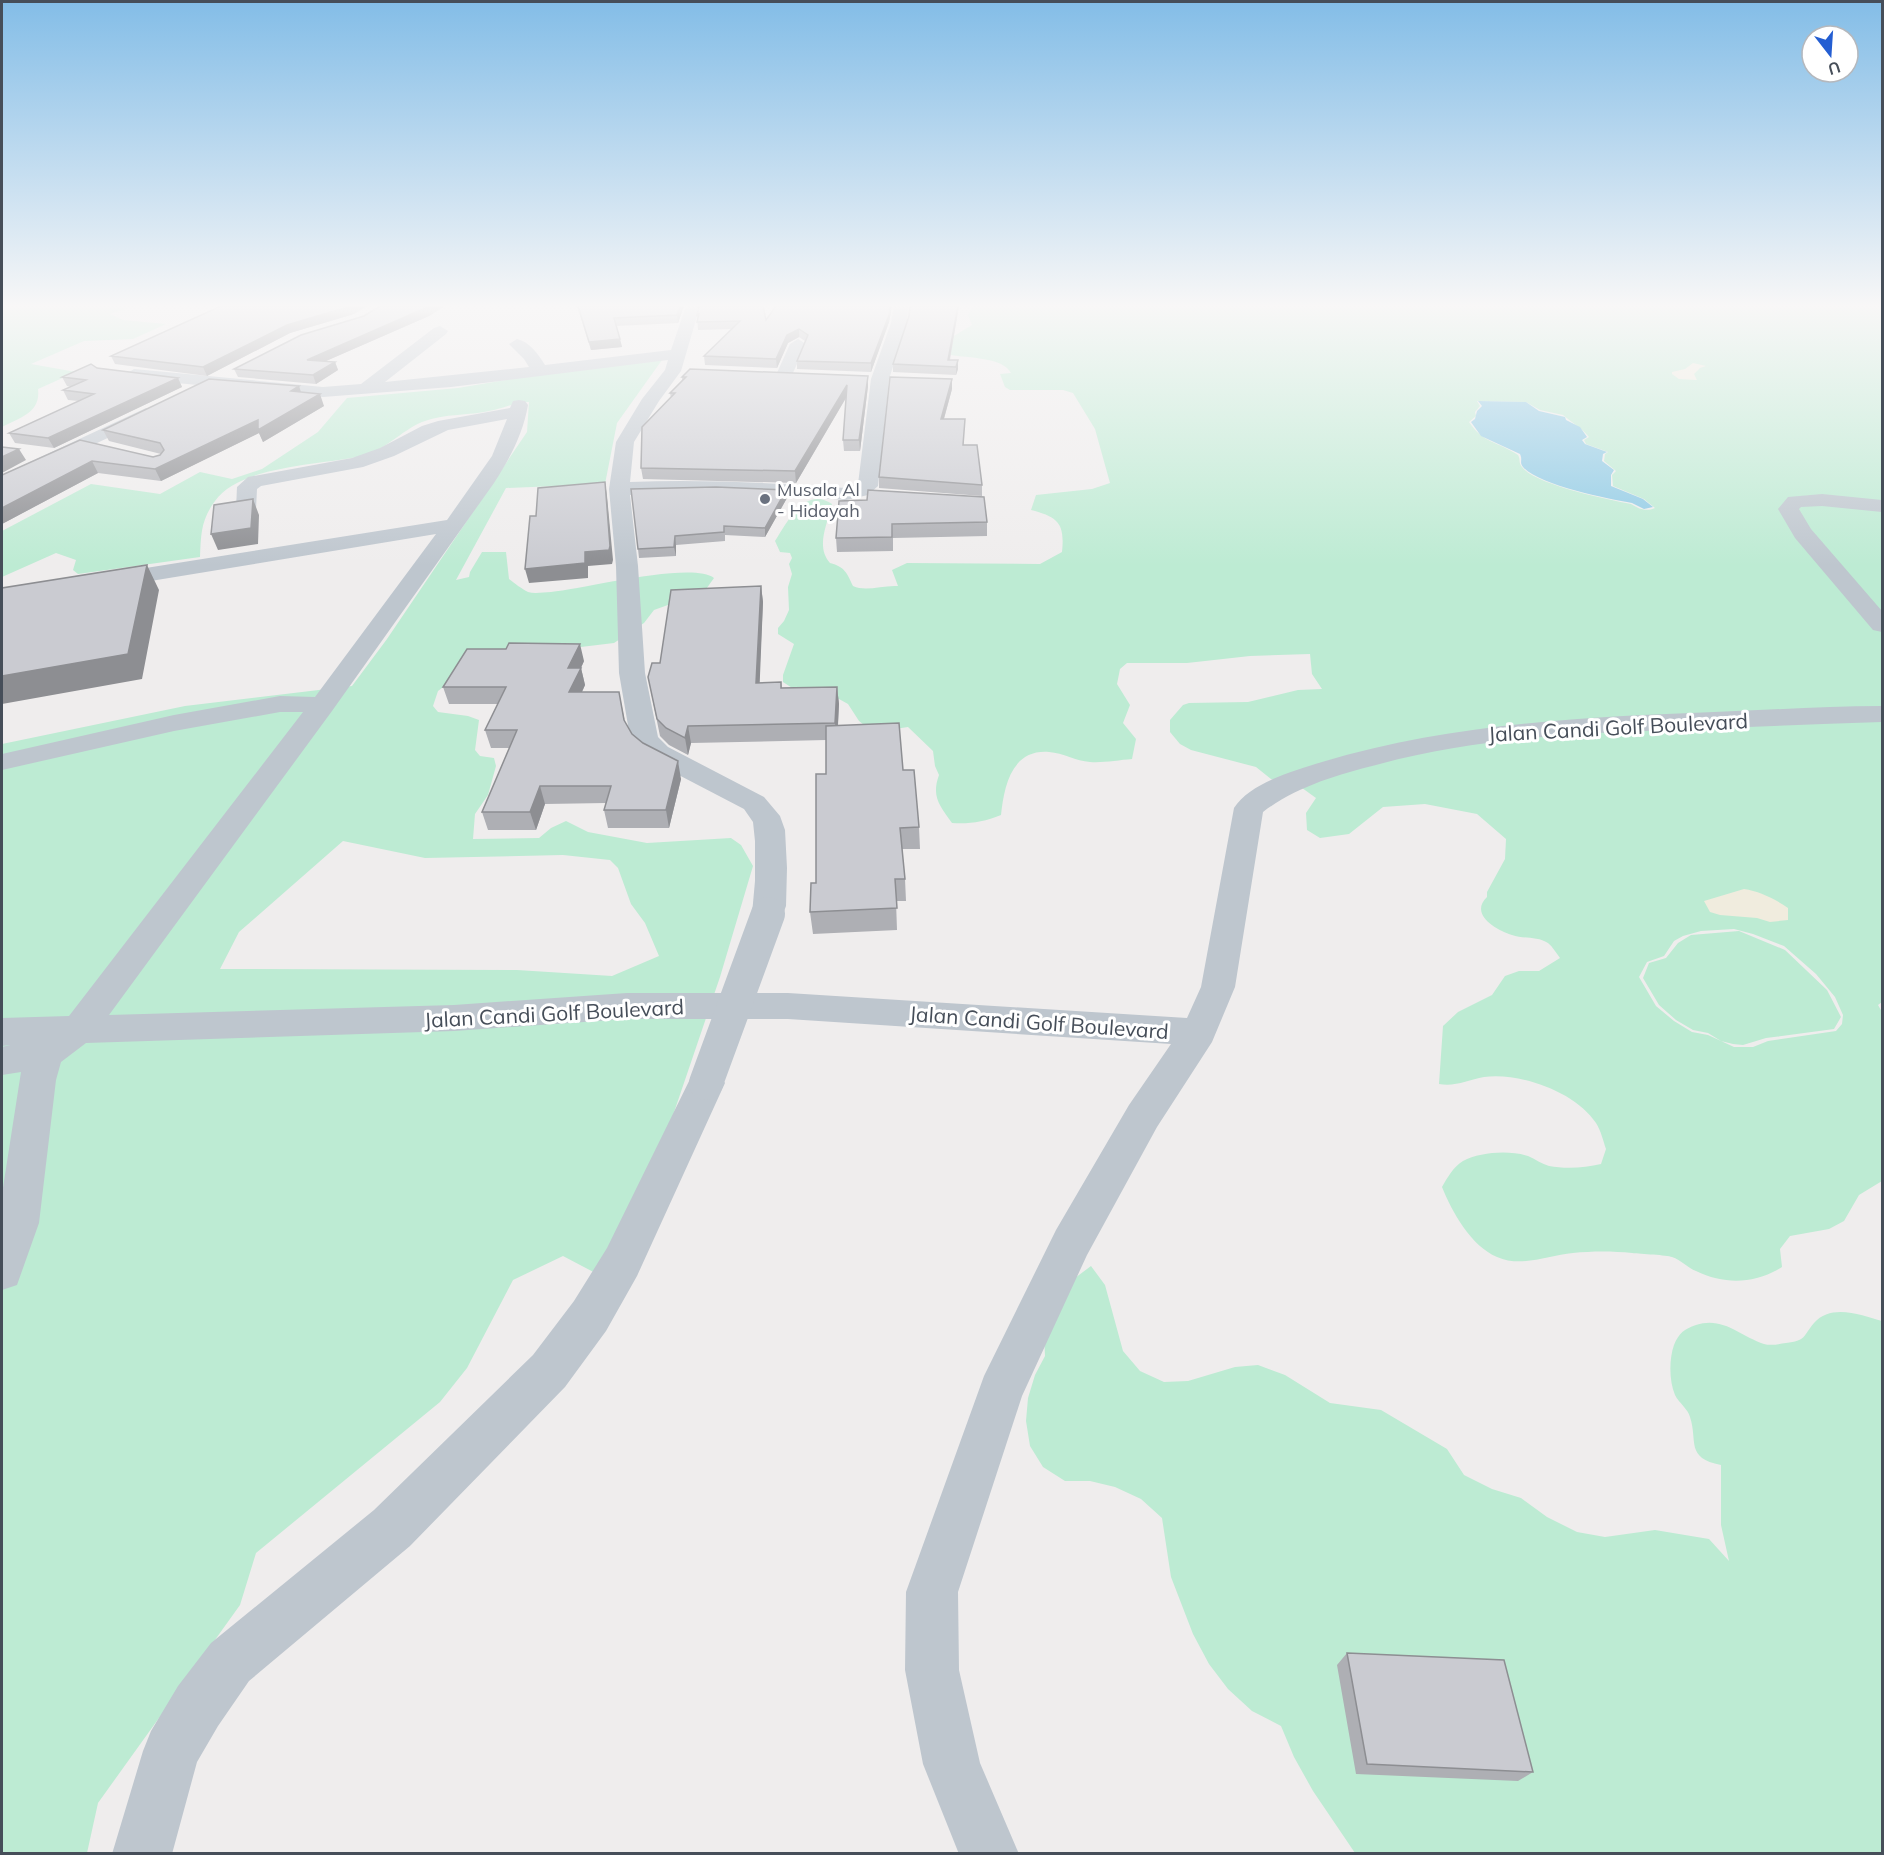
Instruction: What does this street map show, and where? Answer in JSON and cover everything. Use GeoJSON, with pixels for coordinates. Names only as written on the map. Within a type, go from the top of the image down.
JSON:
{"type":"FeatureCollection","features":[{"type":"Feature","properties":{"kind":"street"},"geometry":{"type":"LineString","coordinates":[[178,398],[190,393]]}},
{"type":"Feature","properties":{"kind":"street"},"geometry":{"type":"LineString","coordinates":[[142,1854],[171,1751],[198,1706],[230,1662],[392,1528],[549,1371],[590,1316],[622,1262],[706,1083],[768,914],[772,891],[768,823],[763,812],[746,798],[658,753],[647,744],[644,737],[632,673],[627,566],[619,489],[625,442],[657,393]]}},
{"type":"Feature","properties":{"kind":"street"},"geometry":{"type":"LineString","coordinates":[[846,494],[861,491],[868,486],[878,393]]}},
{"type":"Feature","properties":{"kind":"street"},"geometry":{"type":"LineString","coordinates":[[2,482],[157,408]]}},
{"type":"Feature","properties":{"kind":"street"},"geometry":{"type":"LineString","coordinates":[[2,1061],[45,1054],[79,1029],[323,705],[453,525],[506,450],[516,426],[519,409],[444,425],[429,430],[379,456],[356,463],[255,481],[247,487],[246,509]]}},
{"type":"Feature","properties":{"kind":"street"},"geometry":{"type":"LineString","coordinates":[[83,443],[114,450]]}},
{"type":"Feature","properties":{"kind":"street"},"geometry":{"type":"LineString","coordinates":[[23,452],[56,456]]}},
{"type":"Feature","properties":{"kind":"street"},"geometry":{"type":"LineString","coordinates":[[619,489],[731,487],[879,497]]}},
{"type":"Feature","properties":{"kind":"street"},"geometry":{"type":"LineString","coordinates":[[1882,506],[1822,500],[1795,501],[1788,509],[1803,533],[1882,625]]}},
{"type":"Feature","properties":{"kind":"street"},"geometry":{"type":"LineString","coordinates":[[88,584],[453,525]]}},
{"type":"Feature","properties":{"kind":"street"},"geometry":{"type":"LineString","coordinates":[[2,762],[280,704],[323,705]]}},
{"type":"Feature","properties":{"kind":"street","name":"Jalan Candi Golf Boulevard"},"geometry":{"type":"LineString","coordinates":[[2,1032],[454,1018],[627,1006],[788,1006],[1199,1032],[1218,987],[1229,936],[1250,808],[1260,799],[1290,782],[1379,755],[1487,733],[1610,723],[1882,714]]}},
{"type":"Feature","properties":{"kind":"street"},"geometry":{"type":"LineString","coordinates":[[990,1854],[952,1764],[932,1670],[932,1592],[999,1392],[1071,1243],[1143,1116],[1199,1032]]}},
{"type":"Feature","properties":{"kind":"street"},"geometry":{"type":"LineString","coordinates":[[2,1271],[18,1223],[37,1080],[45,1054]]}},
{"type":"Feature","properties":{"kind":"green space"},"geometry":{"type":"Polygon","coordinates":[[[2,393],[38,393],[36,404],[28,414],[2,427],[2,393]]]}},
{"type":"Feature","properties":{"kind":"green space"},"geometry":{"type":"Polygon","coordinates":[[[407,393],[639,393],[617,423],[605,484],[506,488],[456,580],[469,577],[482,552],[506,552],[509,579],[531,593],[567,590],[661,574],[702,574],[714,578],[704,592],[654,610],[644,623],[614,643],[480,659],[438,691],[433,706],[438,712],[468,716],[479,720],[475,750],[480,756],[494,758],[496,766],[488,795],[475,814],[473,839],[539,838],[551,828],[566,821],[588,832],[647,843],[731,838],[741,845],[753,866],[720,977],[669,1127],[601,1276],[563,1256],[513,1280],[467,1368],[440,1402],[256,1553],[240,1605],[98,1803],[87,1853],[2,1853],[2,744],[185,706],[352,686],[387,639],[527,432],[529,402],[485,412],[430,419],[362,456],[283,468],[243,480],[227,489],[210,508],[203,528],[200,557],[78,574],[73,570],[76,560],[56,553],[2,577],[2,531],[91,484],[160,494],[200,472],[232,479],[262,469],[318,432],[347,398],[407,393]],[[343,841],[239,932],[220,969],[517,970],[612,976],[659,956],[645,923],[631,904],[618,868],[610,860],[563,855],[425,858],[343,841]]]}},
{"type":"Feature","properties":{"kind":"green space"},"geometry":{"type":"Polygon","coordinates":[[[1073,393],[1882,393],[1882,1002],[1878,1005],[1882,1012],[1882,1181],[1859,1195],[1844,1221],[1829,1229],[1790,1236],[1780,1249],[1782,1267],[1761,1277],[1740,1281],[1707,1276],[1675,1258],[1660,1255],[1580,1252],[1535,1260],[1506,1260],[1488,1252],[1471,1237],[1451,1207],[1442,1187],[1448,1176],[1463,1161],[1486,1154],[1512,1153],[1528,1156],[1549,1166],[1582,1167],[1601,1164],[1606,1149],[1598,1126],[1587,1112],[1575,1102],[1546,1086],[1498,1076],[1456,1084],[1439,1084],[1443,1026],[1458,1012],[1492,995],[1505,976],[1519,971],[1539,971],[1560,958],[1548,943],[1539,939],[1506,933],[1492,925],[1483,915],[1482,903],[1505,859],[1506,839],[1477,814],[1425,804],[1383,807],[1349,834],[1320,838],[1307,830],[1306,813],[1316,798],[1291,780],[1271,779],[1256,767],[1191,750],[1180,744],[1170,732],[1170,720],[1183,705],[1189,703],[1248,702],[1298,690],[1322,689],[1312,674],[1310,654],[1250,656],[1187,663],[1127,663],[1120,669],[1117,684],[1130,705],[1123,723],[1136,739],[1132,759],[1090,762],[1049,752],[1036,753],[1018,763],[1012,772],[1004,793],[1001,815],[983,821],[965,823],[952,823],[938,801],[936,789],[939,775],[933,751],[908,727],[882,731],[868,728],[859,721],[848,704],[839,699],[800,693],[783,682],[783,675],[794,644],[778,634],[778,628],[789,610],[788,587],[792,574],[789,564],[792,558],[790,553],[780,552],[775,541],[798,509],[813,500],[822,500],[832,504],[824,534],[823,549],[830,563],[845,571],[853,586],[858,588],[898,586],[892,570],[907,563],[1040,564],[1062,552],[1063,542],[1058,523],[1048,515],[1031,510],[1036,495],[1092,489],[1110,483],[1095,429],[1073,393]],[[1477,401],[1480,406],[1475,412],[1476,416],[1469,422],[1480,434],[1518,455],[1522,467],[1542,480],[1643,509],[1655,508],[1644,499],[1613,486],[1612,475],[1616,471],[1604,461],[1605,454],[1608,452],[1586,444],[1584,440],[1589,437],[1579,427],[1563,415],[1540,410],[1526,402],[1477,401]],[[1734,929],[1701,931],[1683,936],[1674,941],[1664,956],[1647,962],[1639,977],[1656,1006],[1674,1021],[1692,1032],[1708,1035],[1734,1047],[1753,1047],[1768,1041],[1836,1031],[1842,1024],[1843,1015],[1835,997],[1816,974],[1784,946],[1734,929]]]}},
{"type":"Feature","properties":{"kind":"green space"},"geometry":{"type":"Polygon","coordinates":[[[1739,931],[1785,950],[1827,990],[1841,1017],[1834,1029],[1766,1038],[1743,1045],[1733,1044],[1721,1041],[1708,1033],[1693,1030],[1676,1020],[1659,1005],[1643,978],[1649,963],[1666,958],[1678,943],[1691,935],[1739,931]]]}},
{"type":"Feature","properties":{"kind":"green space"},"geometry":{"type":"Polygon","coordinates":[[[1091,1266],[1105,1285],[1123,1351],[1140,1371],[1164,1382],[1188,1381],[1235,1367],[1258,1365],[1285,1375],[1330,1403],[1381,1410],[1447,1449],[1464,1475],[1492,1489],[1521,1498],[1547,1517],[1577,1532],[1605,1537],[1655,1530],[1709,1539],[1729,1561],[1721,1525],[1721,1465],[1702,1458],[1697,1453],[1689,1414],[1675,1395],[1672,1383],[1671,1357],[1678,1337],[1692,1327],[1715,1323],[1731,1328],[1755,1341],[1775,1345],[1801,1339],[1814,1323],[1829,1313],[1847,1312],[1882,1321],[1882,1853],[1355,1853],[1313,1791],[1294,1757],[1281,1726],[1252,1711],[1228,1689],[1209,1664],[1193,1634],[1171,1577],[1162,1518],[1141,1499],[1115,1487],[1090,1481],[1065,1481],[1043,1467],[1030,1446],[1026,1421],[1028,1398],[1035,1375],[1045,1356],[1044,1334],[1075,1278],[1091,1266]]]}},
{"type":"Feature","properties":{"kind":"sand"},"geometry":{"type":"Polygon","coordinates":[[[1744,889],[1767,896],[1788,908],[1788,920],[1770,922],[1757,918],[1720,915],[1710,912],[1704,901],[1744,889]]]}},
{"type":"Feature","properties":{"kind":"water"},"geometry":{"type":"Polygon","coordinates":[[[1478,401],[1526,402],[1539,411],[1565,417],[1566,420],[1580,427],[1587,437],[1582,440],[1585,444],[1607,452],[1603,454],[1602,461],[1614,470],[1611,475],[1611,486],[1643,499],[1653,507],[1644,509],[1632,503],[1574,490],[1531,474],[1523,467],[1520,454],[1481,436],[1471,422],[1482,406],[1478,401]]]}},
{"type":"Feature","properties":{"kind":"building"},"geometry":{"type":"Polygon","coordinates":[[[83,393],[146,393],[48,438],[9,433],[94,394],[83,393]]]}},
{"type":"Feature","properties":{"kind":"building"},"geometry":{"type":"Polygon","coordinates":[[[181,393],[320,394],[258,430],[258,420],[155,469],[92,461],[2,508],[2,475],[80,440],[153,457],[160,455],[164,450],[160,443],[103,430],[181,393]]]}},
{"type":"Feature","properties":{"kind":"building"},"geometry":{"type":"Polygon","coordinates":[[[670,393],[842,393],[795,471],[641,468],[642,427],[675,393],[670,393]]]}},
{"type":"Feature","properties":{"kind":"building"},"geometry":{"type":"Polygon","coordinates":[[[846,393],[866,393],[859,440],[843,440],[846,393]]]}},
{"type":"Feature","properties":{"kind":"building"},"geometry":{"type":"Polygon","coordinates":[[[888,393],[948,393],[941,419],[965,419],[963,445],[977,445],[982,485],[879,477],[888,393]]]}},
{"type":"Feature","properties":{"kind":"building"},"geometry":{"type":"Polygon","coordinates":[[[2,447],[19,449],[2,457],[2,447]]]}},
{"type":"Feature","properties":{"kind":"building"},"geometry":{"type":"Polygon","coordinates":[[[605,482],[609,550],[585,552],[585,563],[525,569],[530,516],[536,516],[538,488],[605,482]]]}},
{"type":"Feature","properties":{"kind":"building"},"geometry":{"type":"Polygon","coordinates":[[[716,487],[786,490],[765,528],[724,526],[724,532],[675,536],[674,547],[638,549],[631,489],[716,487]]]}},
{"type":"Feature","properties":{"kind":"building"},"geometry":{"type":"Polygon","coordinates":[[[868,490],[984,497],[987,522],[892,524],[892,537],[836,538],[839,501],[867,500],[868,490]]]}},
{"type":"Feature","properties":{"kind":"building"},"geometry":{"type":"Polygon","coordinates":[[[253,499],[251,528],[211,534],[214,505],[253,499]]]}},
{"type":"Feature","properties":{"kind":"building"},"geometry":{"type":"Polygon","coordinates":[[[147,565],[128,654],[2,676],[2,588],[147,565]]]}},
{"type":"Feature","properties":{"kind":"building"},"geometry":{"type":"Polygon","coordinates":[[[761,586],[756,683],[781,682],[781,688],[837,687],[835,723],[688,726],[685,738],[666,728],[657,719],[648,677],[652,663],[660,663],[671,590],[761,586]]]}},
{"type":"Feature","properties":{"kind":"building"},"geometry":{"type":"Polygon","coordinates":[[[509,643],[580,644],[568,668],[581,668],[569,692],[619,692],[624,720],[632,734],[643,743],[678,761],[666,810],[604,810],[611,786],[540,786],[530,812],[482,812],[517,730],[485,730],[506,687],[443,687],[467,649],[506,649],[509,643]]]}},
{"type":"Feature","properties":{"kind":"building"},"geometry":{"type":"Polygon","coordinates":[[[899,723],[903,770],[914,770],[919,827],[900,828],[905,879],[895,879],[897,908],[810,912],[811,883],[816,883],[816,774],[826,774],[826,726],[899,723]]]}},
{"type":"Feature","properties":{"kind":"building"},"geometry":{"type":"Polygon","coordinates":[[[1347,1653],[1504,1660],[1533,1772],[1367,1764],[1347,1653]]]}},
{"type":"Feature","properties":{"kind":"place","name":"Musala Al - Hidayah"},"geometry":{"type":"Point","coordinates":[765,499]}}]}
